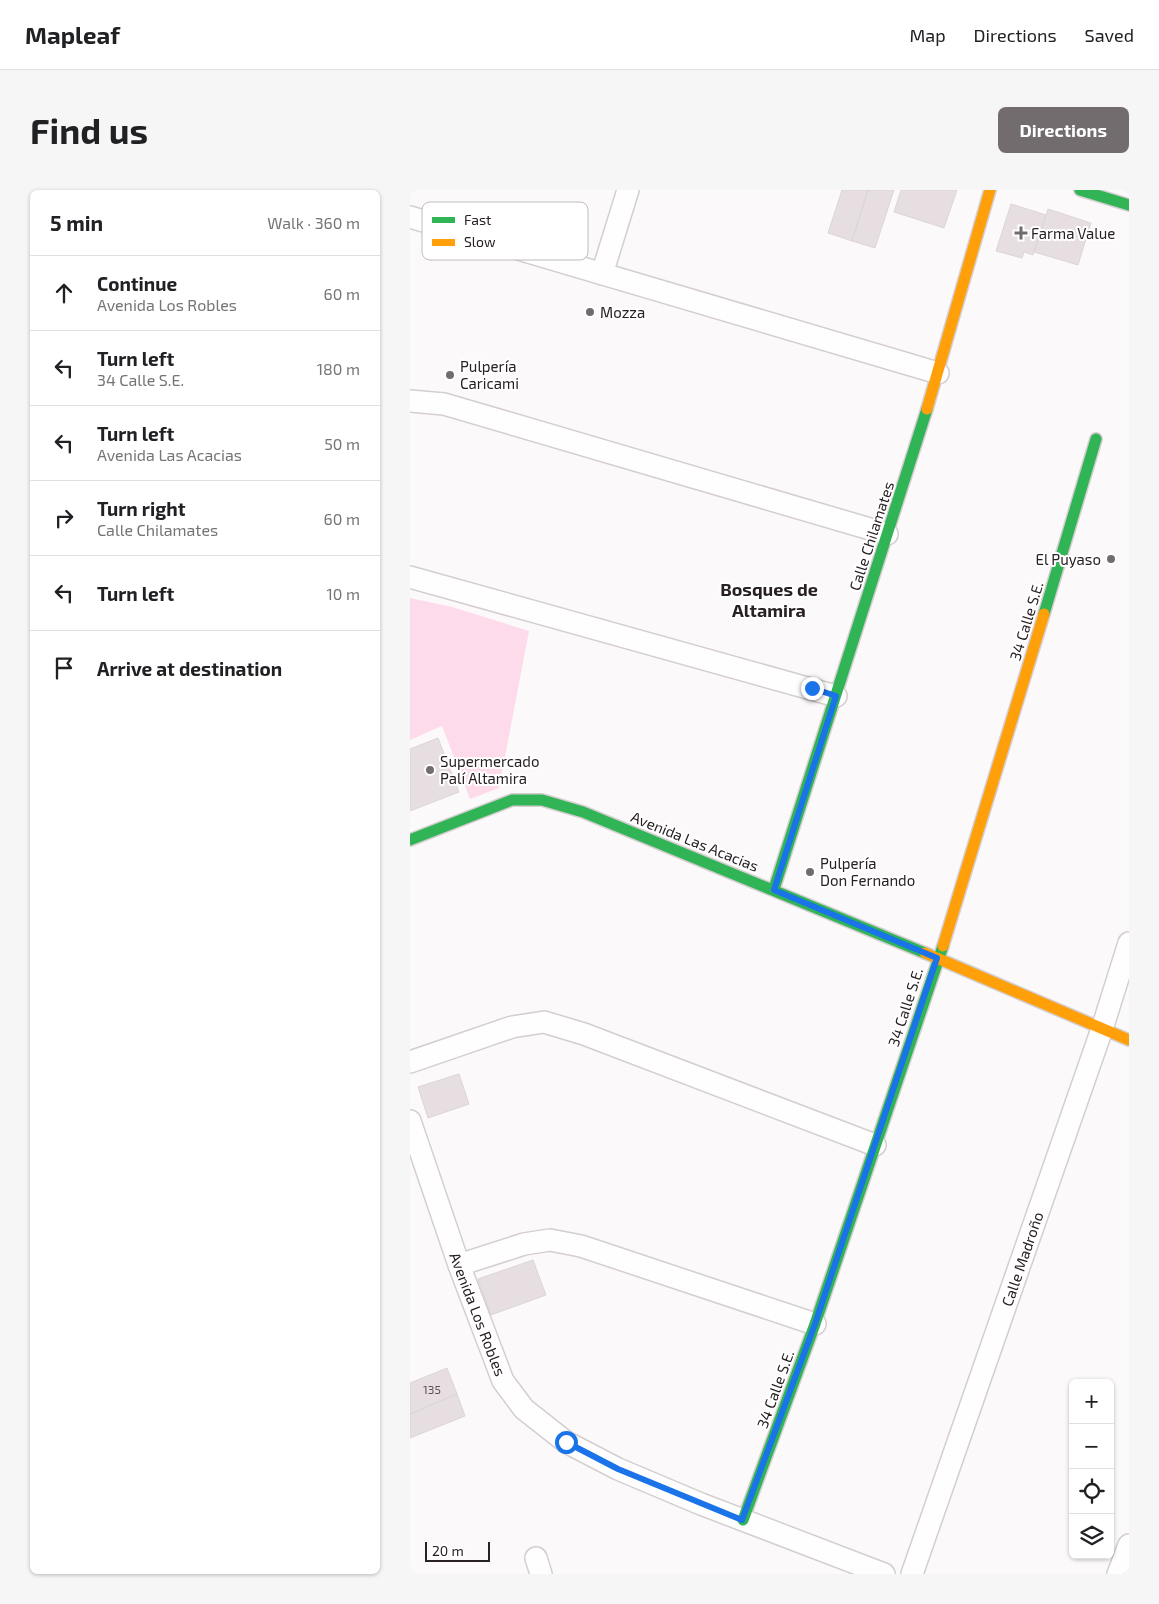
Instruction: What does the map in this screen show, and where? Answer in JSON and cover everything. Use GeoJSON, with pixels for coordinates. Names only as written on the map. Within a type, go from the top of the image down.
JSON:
{"type":"FeatureCollection","features":[{"type":"Feature","properties":{"kind":"street"},"geometry":{"type":"LineString","coordinates":[[602,274],[628,190]]}},
{"type":"Feature","properties":{"kind":"street","name":"Calle Chilamates"},"geometry":{"type":"LineString","coordinates":[[774,890],[938,373],[990,190]]}},
{"type":"Feature","properties":{"kind":"street"},"geometry":{"type":"LineString","coordinates":[[1080,190],[1121,199]]}},
{"type":"Feature","properties":{"kind":"street"},"geometry":{"type":"LineString","coordinates":[[410,217],[422,221]]}},
{"type":"Feature","properties":{"kind":"street"},"geometry":{"type":"LineString","coordinates":[[555,260],[938,373]]}},
{"type":"Feature","properties":{"kind":"street"},"geometry":{"type":"LineString","coordinates":[[410,401],[444,404],[887,534]]}},
{"type":"Feature","properties":{"kind":"street","name":"34 Calle S.E."},"geometry":{"type":"LineString","coordinates":[[742,1520],[815,1324],[937,958],[958,901],[1096,439]]}},
{"type":"Feature","properties":{"kind":"street"},"geometry":{"type":"LineString","coordinates":[[410,577],[836,696]]}},
{"type":"Feature","properties":{"kind":"street","name":"Avenida Las Acacias"},"geometry":{"type":"LineString","coordinates":[[410,840],[512,800],[542,800],[584,812],[937,958],[1129,1040]]}},
{"type":"Feature","properties":{"kind":"street","name":"Calle Madroño"},"geometry":{"type":"LineString","coordinates":[[912,1574],[1102,1029],[1129,942]]}},
{"type":"Feature","properties":{"kind":"street"},"geometry":{"type":"LineString","coordinates":[[410,1062],[512,1027],[544,1022],[593,1037],[875,1145]]}},
{"type":"Feature","properties":{"kind":"street","name":"Avenida Los Robles"},"geometry":{"type":"LineString","coordinates":[[410,1121],[458,1266],[503,1381],[524,1409],[566,1442],[618,1469],[742,1520],[884,1574]]}},
{"type":"Feature","properties":{"kind":"street"},"geometry":{"type":"LineString","coordinates":[[458,1266],[524,1244],[550,1240],[581,1246],[815,1324]]}},
{"type":"Feature","properties":{"kind":"street"},"geometry":{"type":"LineString","coordinates":[[1118,1574],[1129,1545]]}},
{"type":"Feature","properties":{"kind":"shaded area"},"geometry":{"type":"Polygon","coordinates":[[[410,598],[452,607],[529,631],[499,788],[470,799],[442,726],[410,740],[410,598]]]}},
{"type":"Feature","properties":{"kind":"building"},"geometry":{"type":"Polygon","coordinates":[[[842,190],[868,190],[852,241],[828,233],[842,190]]]}},
{"type":"Feature","properties":{"kind":"building"},"geometry":{"type":"Polygon","coordinates":[[[868,190],[894,190],[875,248],[852,241],[868,190]]]}},
{"type":"Feature","properties":{"kind":"building"},"geometry":{"type":"Polygon","coordinates":[[[901,190],[957,190],[944,228],[894,212],[901,190]]]}},
{"type":"Feature","properties":{"kind":"building","name":"Farma Value"},"geometry":{"type":"Polygon","coordinates":[[[1011,204],[1046,215],[1033,255],[1024,252],[1022,258],[996,251],[1011,204]]]}},
{"type":"Feature","properties":{"kind":"building"},"geometry":{"type":"Polygon","coordinates":[[[1048,209],[1091,223],[1078,265],[1034,252],[1048,209]]]}},
{"type":"Feature","properties":{"kind":"building","name":"Supermercado Palí Altamira"},"geometry":{"type":"Polygon","coordinates":[[[438,738],[459,792],[410,811],[410,749],[438,738]]]}},
{"type":"Feature","properties":{"kind":"building"},"geometry":{"type":"Polygon","coordinates":[[[459,1074],[469,1104],[428,1118],[418,1087],[459,1074]]]}},
{"type":"Feature","properties":{"kind":"building"},"geometry":{"type":"Polygon","coordinates":[[[533,1260],[546,1295],[491,1315],[478,1279],[533,1260]]]}},
{"type":"Feature","properties":{"kind":"building"},"geometry":{"type":"Polygon","coordinates":[[[447,1368],[457,1394],[410,1414],[410,1383],[447,1368]]]}},
{"type":"Feature","properties":{"kind":"building"},"geometry":{"type":"Polygon","coordinates":[[[457,1394],[465,1416],[410,1438],[410,1414],[457,1394]]]}},
{"type":"Feature","properties":{"kind":"traffic: fast"},"geometry":{"type":"LineString","coordinates":[[1080,190],[1129,205]]}},
{"type":"Feature","properties":{"kind":"traffic: fast"},"geometry":{"type":"LineString","coordinates":[[774,889],[927,409]]}},
{"type":"Feature","properties":{"kind":"traffic: fast"},"geometry":{"type":"LineString","coordinates":[[1044,614],[1096,439]]}},
{"type":"Feature","properties":{"kind":"traffic: fast"},"geometry":{"type":"LineString","coordinates":[[410,840],[512,800],[542,800],[583,812],[925,953]]}},
{"type":"Feature","properties":{"kind":"traffic: fast"},"geometry":{"type":"LineString","coordinates":[[743,1520],[815,1324],[943,946]]}},
{"type":"Feature","properties":{"kind":"traffic: slow"},"geometry":{"type":"LineString","coordinates":[[927,409],[990,190]]}},
{"type":"Feature","properties":{"kind":"traffic: slow"},"geometry":{"type":"LineString","coordinates":[[943,946],[1044,614]]}},
{"type":"Feature","properties":{"kind":"traffic: slow"},"geometry":{"type":"LineString","coordinates":[[925,953],[1129,1040]]}},
{"type":"Feature","properties":{"kind":"place","name":"Farma Value"},"geometry":{"type":"Point","coordinates":[1021,233]}},
{"type":"Feature","properties":{"kind":"place","name":"Mozza"},"geometry":{"type":"Point","coordinates":[590,312]}},
{"type":"Feature","properties":{"kind":"place","name":"Pulpería Caricami"},"geometry":{"type":"Point","coordinates":[450,375]}},
{"type":"Feature","properties":{"kind":"place","name":"El Puyaso"},"geometry":{"type":"Point","coordinates":[1111,559]}},
{"type":"Feature","properties":{"kind":"place","name":"Supermercado Palí Altamira"},"geometry":{"type":"Point","coordinates":[430,770]}},
{"type":"Feature","properties":{"kind":"place","name":"Pulpería Don Fernando"},"geometry":{"type":"Point","coordinates":[810,872]}},
{"type":"Feature","properties":{"kind":"district","name":"Bosques de Altamira"},"geometry":{"type":"Point","coordinates":[769,599]}},
{"type":"Feature","properties":{"kind":"route"},"geometry":{"type":"LineString","coordinates":[[566,1442],[618,1469],[742,1520],[815,1324],[937,958],[774,890],[836,696],[812,688]]}}]}
